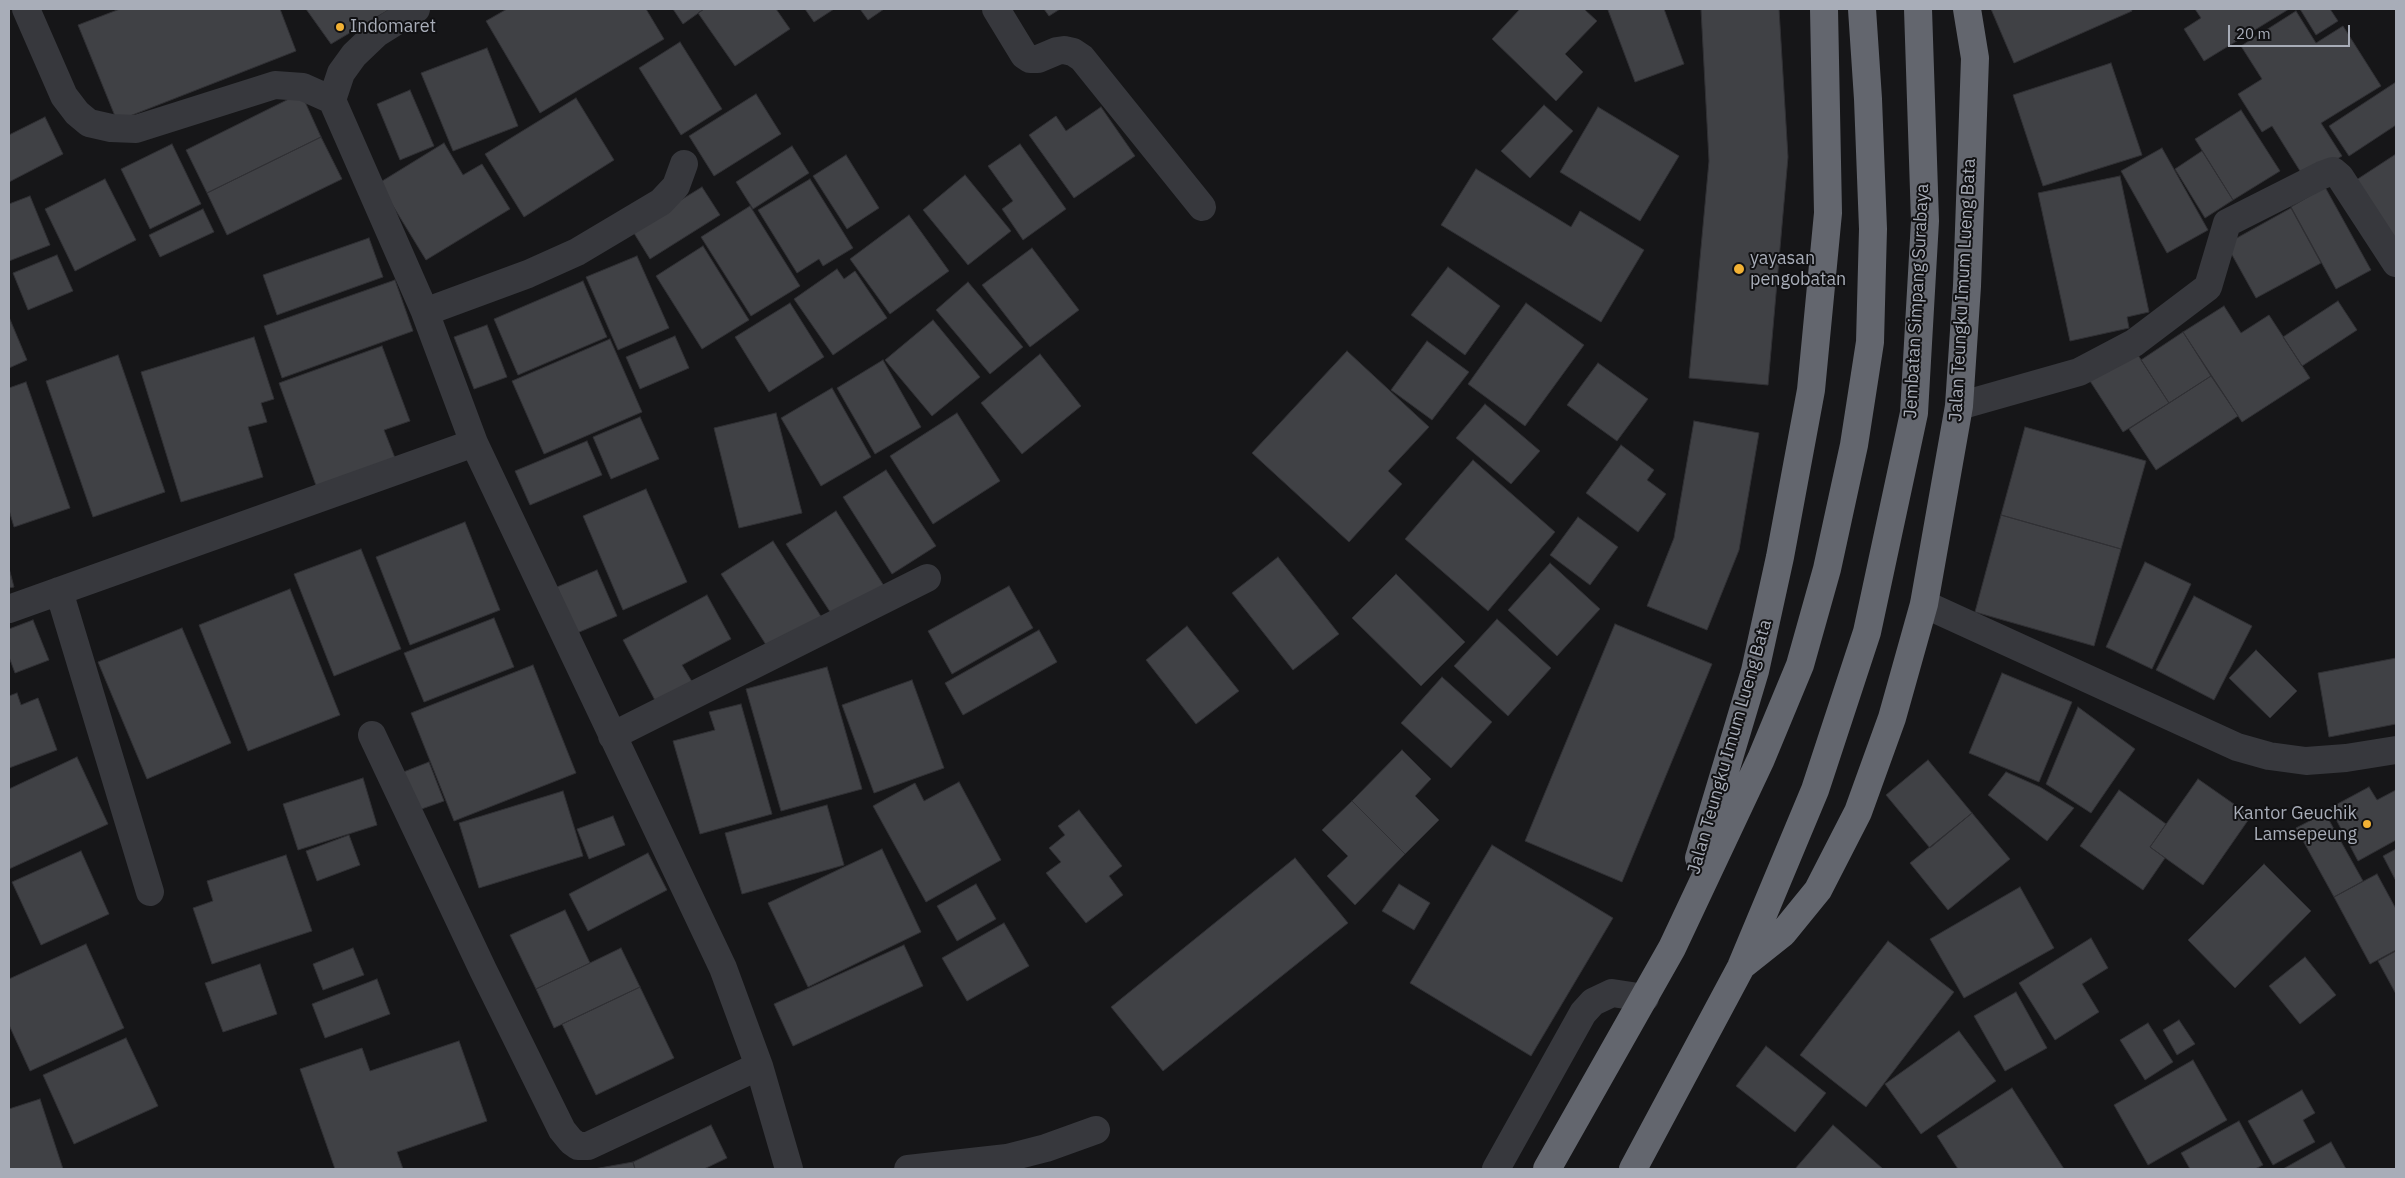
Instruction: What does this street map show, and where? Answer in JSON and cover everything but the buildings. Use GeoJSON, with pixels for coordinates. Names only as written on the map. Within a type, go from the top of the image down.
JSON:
{"type":"FeatureCollection","features":[{"type":"Feature","properties":{"kind":"highway","name":"Jalan Teungku Imum Lueng Bata"},"geometry":{"type":"LineString","coordinates":[[1672,948],[1755,671],[1780,557],[1811,390],[1828,213],[1824,9]]}},
{"type":"Feature","properties":{"kind":"highway","name":"Jalan Teungku Imum Lueng Bata"},"geometry":{"type":"LineString","coordinates":[[1547,1169],[1672,948],[1761,758],[1800,665],[1827,568],[1854,445],[1870,342],[1873,229],[1862,9]]}},
{"type":"Feature","properties":{"kind":"highway","name":"Jembatan Simpang Surabaya"},"geometry":{"type":"LineString","coordinates":[[1815,790],[1867,632],[1914,413],[1925,221],[1918,9]]}},
{"type":"Feature","properties":{"kind":"highway","name":"Jalan Teungku Imum Lueng Bata"},"geometry":{"type":"LineString","coordinates":[[1741,966],[1782,933],[1818,890],[1858,812],[1892,718],[1924,604],[1959,406],[1967,286],[1975,58],[1967,9]]}},
{"type":"Feature","properties":{"kind":"highway","name":"Jalan Teungku Imum Lueng Bata"},"geometry":{"type":"LineString","coordinates":[[1633,1169],[1741,966],[1815,790]]}},
{"type":"Feature","properties":{"kind":"street"},"geometry":{"type":"LineString","coordinates":[[26,9],[64,96],[77,113],[89,123],[110,128],[136,128],[275,85],[303,87],[332,100]]}},
{"type":"Feature","properties":{"kind":"street"},"geometry":{"type":"LineString","coordinates":[[416,9],[376,34],[354,55],[341,73],[332,100],[425,312],[474,443],[723,968],[759,1066],[789,1169]]}},
{"type":"Feature","properties":{"kind":"street"},"geometry":{"type":"LineString","coordinates":[[996,9],[1024,55],[1030,59],[1038,59],[1064,50],[1073,52],[1082,58],[1202,207]]}},
{"type":"Feature","properties":{"kind":"street"},"geometry":{"type":"LineString","coordinates":[[425,312],[528,274],[577,252],[662,202],[676,186],[684,164]]}},
{"type":"Feature","properties":{"kind":"street"},"geometry":{"type":"LineString","coordinates":[[1959,406],[2079,372],[2134,343],[2208,287],[2227,223],[2322,175],[2333,172],[2340,176],[2396,263]]}},
{"type":"Feature","properties":{"kind":"street"},"geometry":{"type":"LineString","coordinates":[[9,609],[474,443]]}},
{"type":"Feature","properties":{"kind":"street"},"geometry":{"type":"LineString","coordinates":[[612,736],[927,578]]}},
{"type":"Feature","properties":{"kind":"street"},"geometry":{"type":"LineString","coordinates":[[59,591],[150,892]]}},
{"type":"Feature","properties":{"kind":"street"},"geometry":{"type":"LineString","coordinates":[[1924,604],[2237,747],[2269,756],[2306,761],[2346,758],[2396,750]]}},
{"type":"Feature","properties":{"kind":"street"},"geometry":{"type":"LineString","coordinates":[[372,735],[483,970],[562,1130],[571,1141],[578,1146],[588,1146],[759,1066]]}},
{"type":"Feature","properties":{"kind":"street"},"geometry":{"type":"LineString","coordinates":[[1496,1169],[1583,1013],[1593,1002],[1612,993],[1645,998]]}},
{"type":"Feature","properties":{"kind":"street"},"geometry":{"type":"LineString","coordinates":[[908,1169],[1007,1158],[1046,1148],[1096,1130]]}},
{"type":"Feature","properties":{"kind":"place","name":"Indomaret"},"geometry":{"type":"Point","coordinates":[340,27]}},
{"type":"Feature","properties":{"kind":"place","name":"yayasan pengobatan"},"geometry":{"type":"Point","coordinates":[1739,269]}},
{"type":"Feature","properties":{"kind":"place","name":"Kantor Geuchik Lamsepeung"},"geometry":{"type":"Point","coordinates":[2367,824]}}]}
